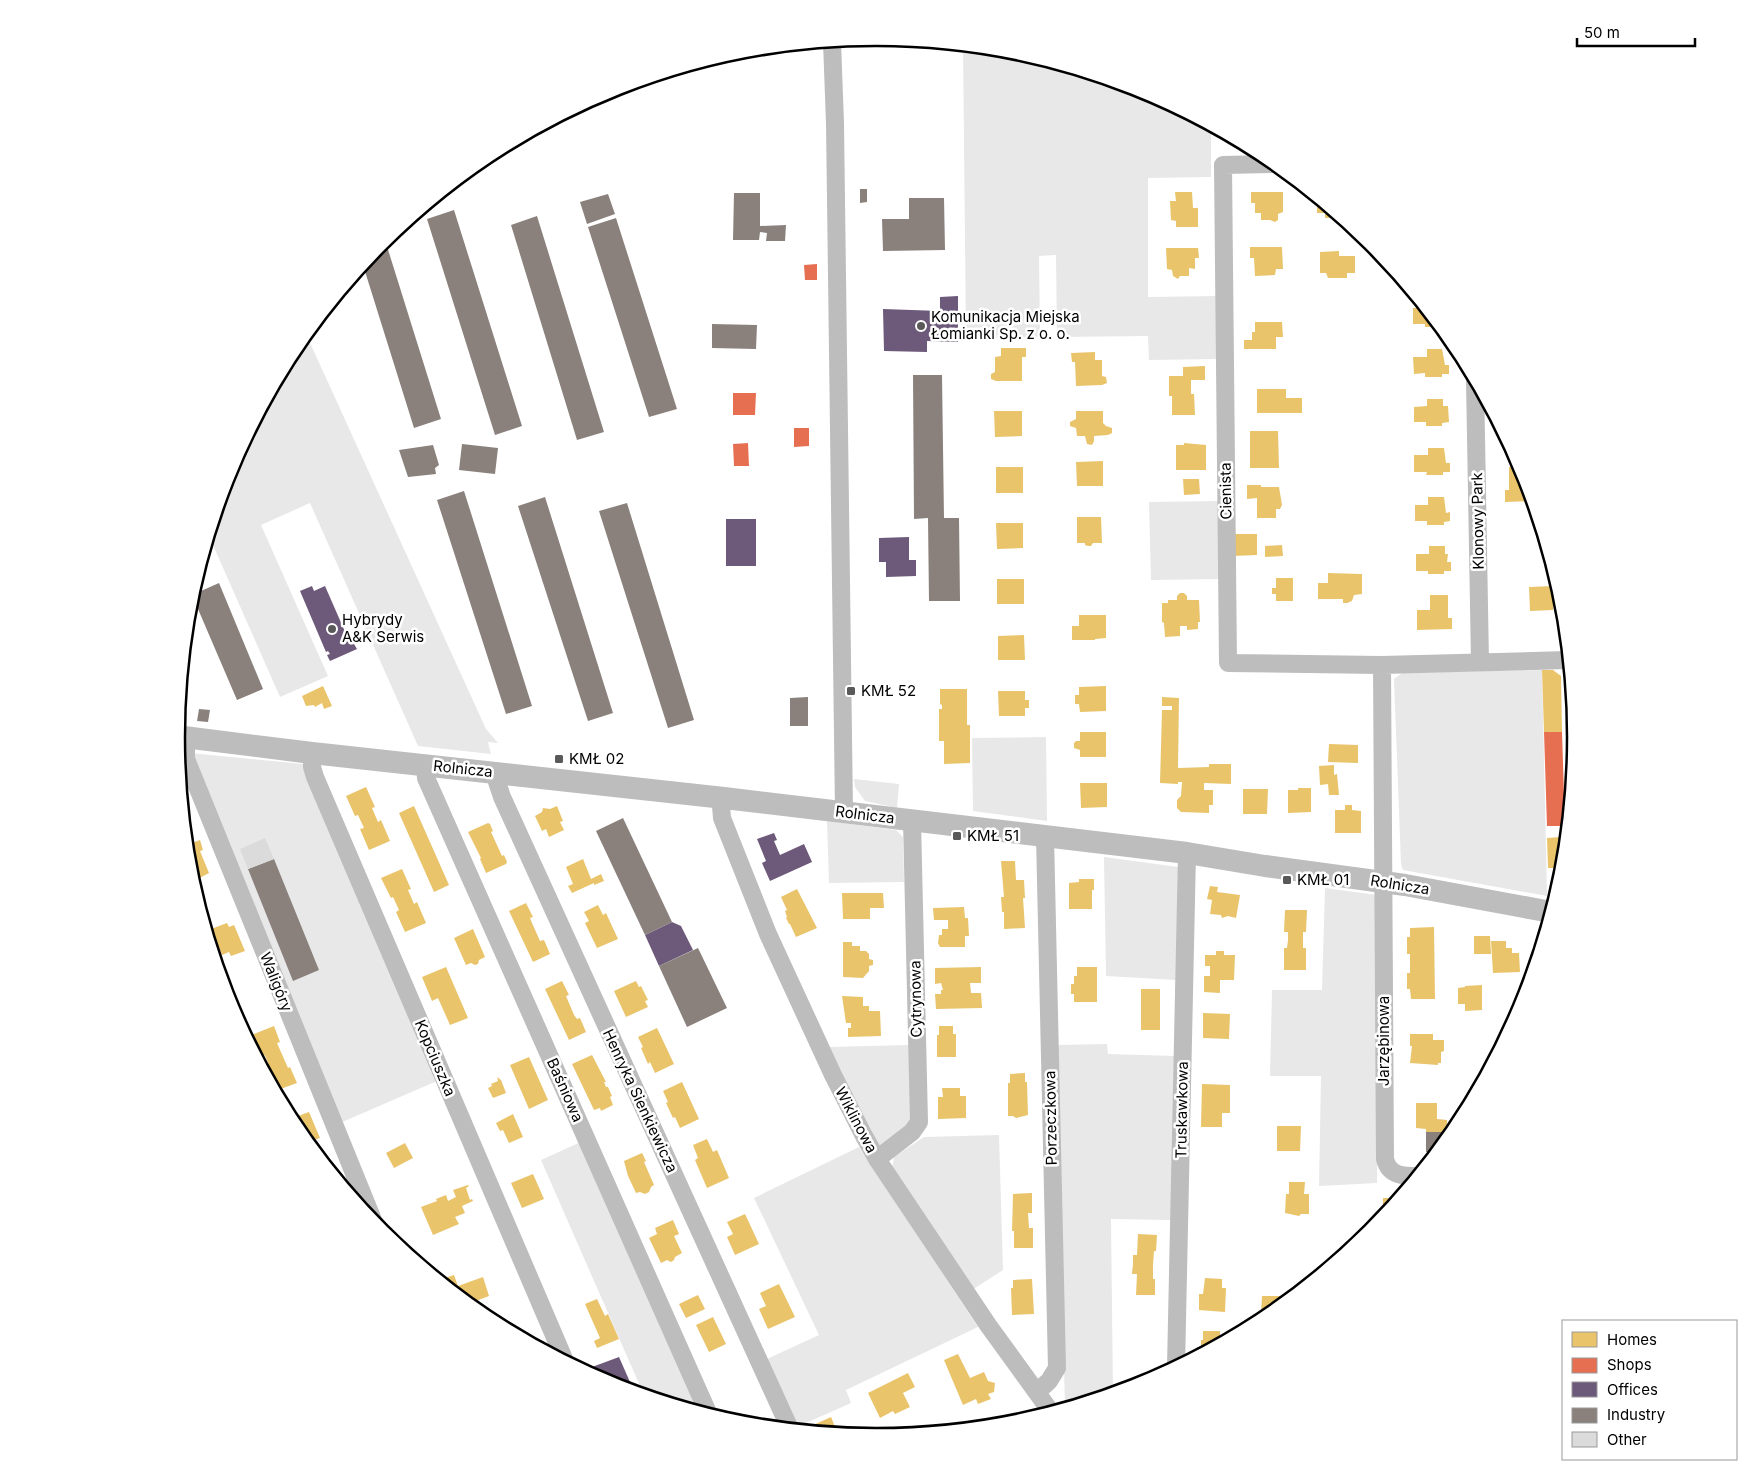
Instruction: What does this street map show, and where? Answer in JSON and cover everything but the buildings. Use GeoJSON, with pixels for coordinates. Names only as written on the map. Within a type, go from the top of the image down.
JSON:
{"type":"FeatureCollection","features":[{"type":"Feature","properties":{"kind":"street"},"geometry":{"type":"LineString","coordinates":[[832,48],[835,123],[844,812]]}},
{"type":"Feature","properties":{"kind":"street","name":"Cienista"},"geometry":{"type":"LineString","coordinates":[[1262,164],[1223,165],[1228,663],[1382,666],[1562,660]]}},
{"type":"Feature","properties":{"kind":"street","name":"Klonowy Park"},"geometry":{"type":"LineString","coordinates":[[1475,392],[1480,662]]}},
{"type":"Feature","properties":{"kind":"street"},"geometry":{"type":"LineString","coordinates":[[1382,666],[1383,882]]}},
{"type":"Feature","properties":{"kind":"street","name":"Rolnicza"},"geometry":{"type":"LineString","coordinates":[[185,737],[312,753],[724,798],[1187,853],[1383,882],[1545,911]]}},
{"type":"Feature","properties":{"kind":"street","name":"Kopciuszka"},"geometry":{"type":"LineString","coordinates":[[312,753],[312,767],[315,777],[561,1352]]}},
{"type":"Feature","properties":{"kind":"street","name":"Waligóry"},"geometry":{"type":"LineString","coordinates":[[185,756],[367,1204]]}},
{"type":"Feature","properties":{"kind":"street","name":"Baśniowa"},"geometry":{"type":"LineString","coordinates":[[425,765],[426,778],[705,1407]]}},
{"type":"Feature","properties":{"kind":"street","name":"Henryka Sienkiewicza"},"geometry":{"type":"LineString","coordinates":[[496,772],[502,797],[787,1423]]}},
{"type":"Feature","properties":{"kind":"street","name":"Wiklinowa"},"geometry":{"type":"LineString","coordinates":[[724,798],[721,806],[722,818],[768,934],[841,1091],[877,1159],[988,1325],[1047,1407]]}},
{"type":"Feature","properties":{"kind":"street","name":"Cytrynowa"},"geometry":{"type":"LineString","coordinates":[[877,1159],[912,1132],[919,1122],[912,821]]}},
{"type":"Feature","properties":{"kind":"street","name":"Porzeczkowa"},"geometry":{"type":"LineString","coordinates":[[1037,1392],[1049,1381],[1057,1368],[1045,836]]}},
{"type":"Feature","properties":{"kind":"street","name":"Truskawkowa"},"geometry":{"type":"LineString","coordinates":[[1176,1360],[1187,853]]}},
{"type":"Feature","properties":{"kind":"street","name":"Jarzębinowa"},"geometry":{"type":"LineString","coordinates":[[1383,882],[1385,1159],[1386,1166],[1393,1173],[1410,1176]]}},
{"type":"Feature","properties":{"kind":"shaded area"},"geometry":{"type":"Polygon","coordinates":[[[963,52],[1055,70],[1098,83],[1141,99],[1211,133],[1211,177],[1148,178],[1148,297],[1218,296],[1218,359],[1149,360],[1148,336],[1057,337],[1056,255],[1039,256],[1040,337],[966,338],[963,52]]]}},
{"type":"Feature","properties":{"kind":"shaded area"},"geometry":{"type":"Polygon","coordinates":[[[309,342],[486,729],[498,743],[488,742],[491,754],[418,746],[310,503],[261,525],[328,676],[280,697],[212,544],[237,473],[256,432],[277,392],[309,342]]]}},
{"type":"Feature","properties":{"kind":"shaded area"},"geometry":{"type":"Polygon","coordinates":[[[1220,501],[1221,579],[1151,580],[1149,502],[1220,501]]]}},
{"type":"Feature","properties":{"kind":"shaded area"},"geometry":{"type":"Polygon","coordinates":[[[1542,670],[1547,896],[1403,870],[1401,864],[1394,679],[1402,673],[1542,670]]]}},
{"type":"Feature","properties":{"kind":"shaded area"},"geometry":{"type":"Polygon","coordinates":[[[1046,737],[1047,821],[973,811],[972,738],[1046,737]]]}},
{"type":"Feature","properties":{"kind":"shaded area"},"geometry":{"type":"Polygon","coordinates":[[[190,753],[303,764],[437,1081],[340,1123],[190,753]]]}},
{"type":"Feature","properties":{"kind":"shaded area"},"geometry":{"type":"Polygon","coordinates":[[[854,779],[899,784],[897,808],[865,801],[855,787],[854,779]]]}},
{"type":"Feature","properties":{"kind":"shaded area"},"geometry":{"type":"Polygon","coordinates":[[[827,821],[896,830],[903,837],[904,882],[829,883],[827,821]]]}},
{"type":"Feature","properties":{"kind":"shaded area"},"geometry":{"type":"Polygon","coordinates":[[[1104,857],[1178,867],[1176,980],[1106,976],[1104,857]]]}},
{"type":"Feature","properties":{"kind":"shaded area"},"geometry":{"type":"Polygon","coordinates":[[[1325,888],[1377,895],[1377,1183],[1319,1186],[1321,1076],[1270,1076],[1272,990],[1322,990],[1325,888]]]}},
{"type":"Feature","properties":{"kind":"shaded area"},"geometry":{"type":"Polygon","coordinates":[[[1107,1044],[1108,1054],[1174,1056],[1171,1220],[1111,1219],[1113,1386],[1065,1402],[1056,1045],[1107,1044]]]}},
{"type":"Feature","properties":{"kind":"shaded area"},"geometry":{"type":"Polygon","coordinates":[[[909,1045],[911,1127],[885,1144],[876,1146],[829,1047],[909,1045]]]}},
{"type":"Feature","properties":{"kind":"shaded area"},"geometry":{"type":"Polygon","coordinates":[[[999,1135],[1003,1270],[972,1290],[892,1169],[894,1157],[924,1137],[999,1135]]]}},
{"type":"Feature","properties":{"kind":"shaded area"},"geometry":{"type":"Polygon","coordinates":[[[583,1141],[702,1406],[640,1387],[541,1160],[583,1141]]]}},
{"type":"Feature","properties":{"kind":"shaded area"},"geometry":{"type":"Polygon","coordinates":[[[859,1147],[978,1327],[846,1390],[851,1403],[803,1424],[796,1424],[767,1359],[819,1335],[754,1198],[859,1147]]]}},
{"type":"Feature","properties":{"kind":"place","name":"Komunikacja Miejska Łomianki Sp. z o. o."},"geometry":{"type":"Point","coordinates":[921,326]}},
{"type":"Feature","properties":{"kind":"place","name":"Hybrydy A&K Serwis"},"geometry":{"type":"Point","coordinates":[332,629]}},
{"type":"Feature","properties":{"kind":"place","name":"KMŁ 52"},"geometry":{"type":"Point","coordinates":[851,691]}},
{"type":"Feature","properties":{"kind":"place","name":"KMŁ 02"},"geometry":{"type":"Point","coordinates":[559,759]}},
{"type":"Feature","properties":{"kind":"place","name":"KMŁ 51"},"geometry":{"type":"Point","coordinates":[957,836]}},
{"type":"Feature","properties":{"kind":"place","name":"KMŁ 01"},"geometry":{"type":"Point","coordinates":[1287,880]}}]}
